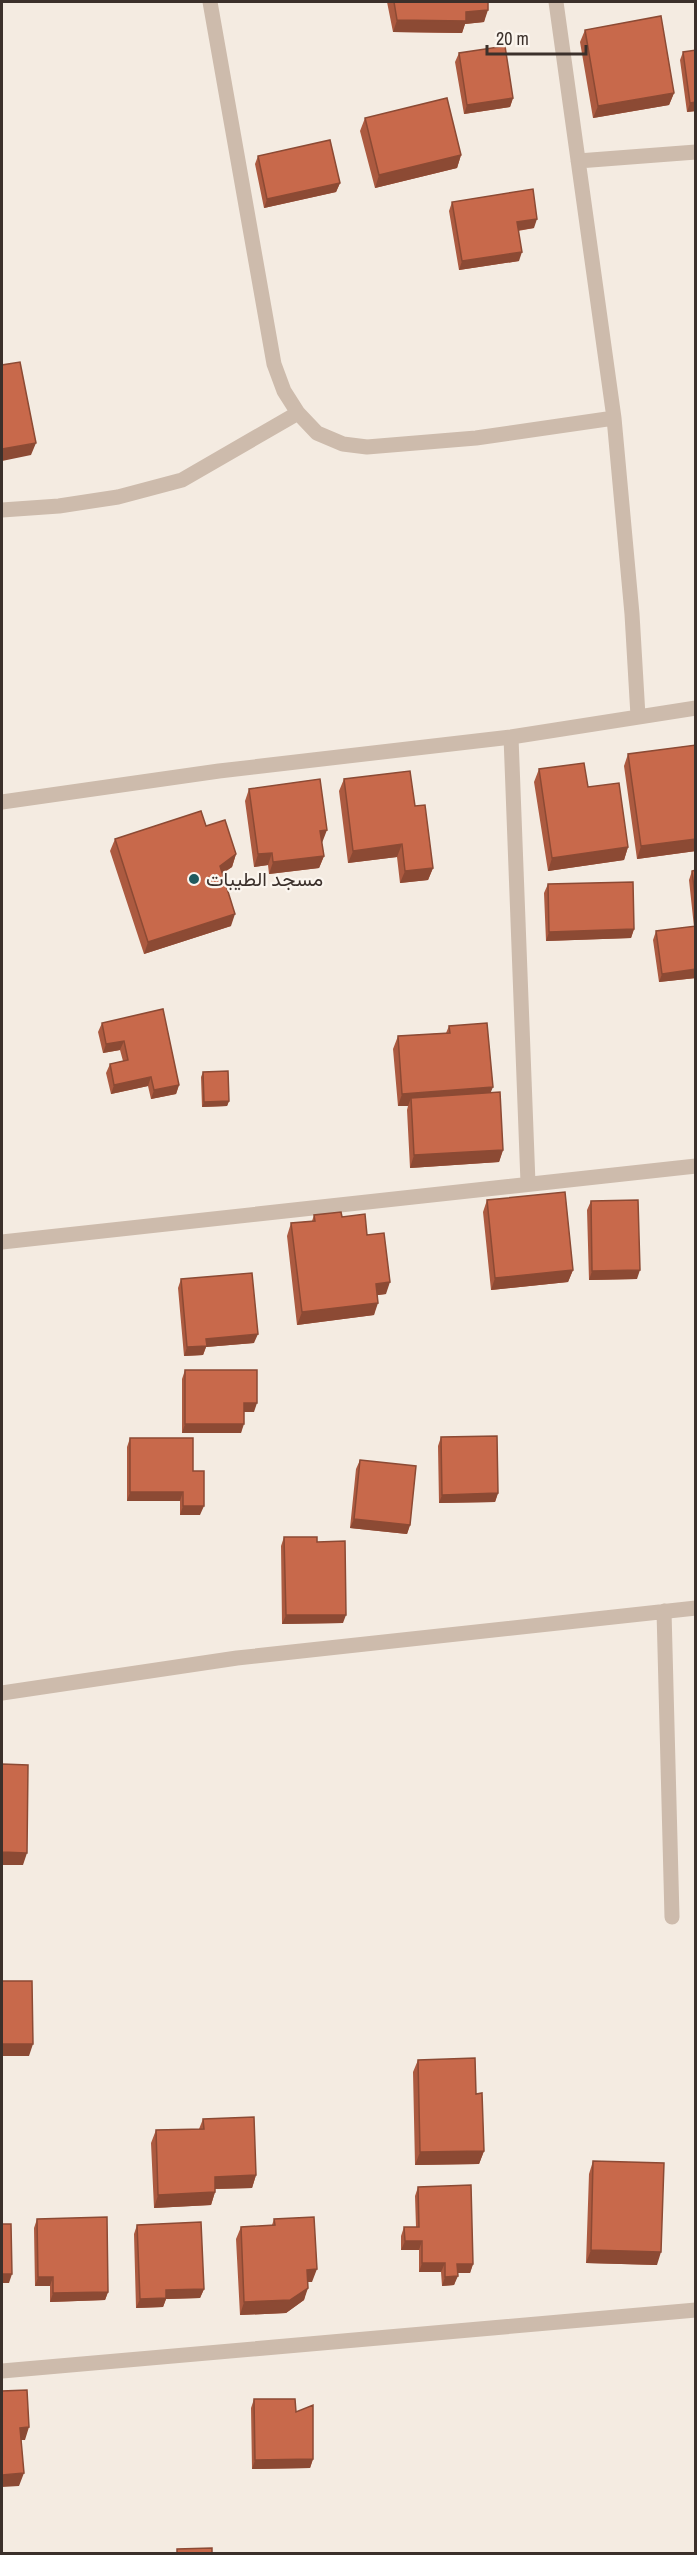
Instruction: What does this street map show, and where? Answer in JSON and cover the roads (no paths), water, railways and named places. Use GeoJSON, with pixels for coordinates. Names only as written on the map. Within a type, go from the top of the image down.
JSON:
{"type":"FeatureCollection","features":[{"type":"Feature","properties":{"kind":"street"},"geometry":{"type":"LineString","coordinates":[[210,2],[274,364],[284,391],[298,413],[317,433],[343,444],[367,447],[476,438],[614,418]]}},
{"type":"Feature","properties":{"kind":"street"},"geometry":{"type":"LineString","coordinates":[[556,2],[614,418],[632,602],[638,716]]}},
{"type":"Feature","properties":{"kind":"street"},"geometry":{"type":"LineString","coordinates":[[578,161],[696,152]]}},
{"type":"Feature","properties":{"kind":"street"},"geometry":{"type":"LineString","coordinates":[[2,510],[58,506],[118,497],[182,480],[298,413]]}},
{"type":"Feature","properties":{"kind":"street"},"geometry":{"type":"LineString","coordinates":[[2,802],[219,771],[511,737],[696,708]]}},
{"type":"Feature","properties":{"kind":"street"},"geometry":{"type":"LineString","coordinates":[[511,737],[528,1183]]}},
{"type":"Feature","properties":{"kind":"street"},"geometry":{"type":"LineString","coordinates":[[2,1242],[696,1166]]}},
{"type":"Feature","properties":{"kind":"street"},"geometry":{"type":"LineString","coordinates":[[2,1693],[237,1658],[696,1608]]}},
{"type":"Feature","properties":{"kind":"street"},"geometry":{"type":"LineString","coordinates":[[664,1611],[672,1917]]}},
{"type":"Feature","properties":{"kind":"street"},"geometry":{"type":"LineString","coordinates":[[2,2371],[696,2310]]}},
{"type":"Feature","properties":{"kind":"place","name":"مسجد الطيبات"},"geometry":{"type":"Point","coordinates":[194,879]}}]}
